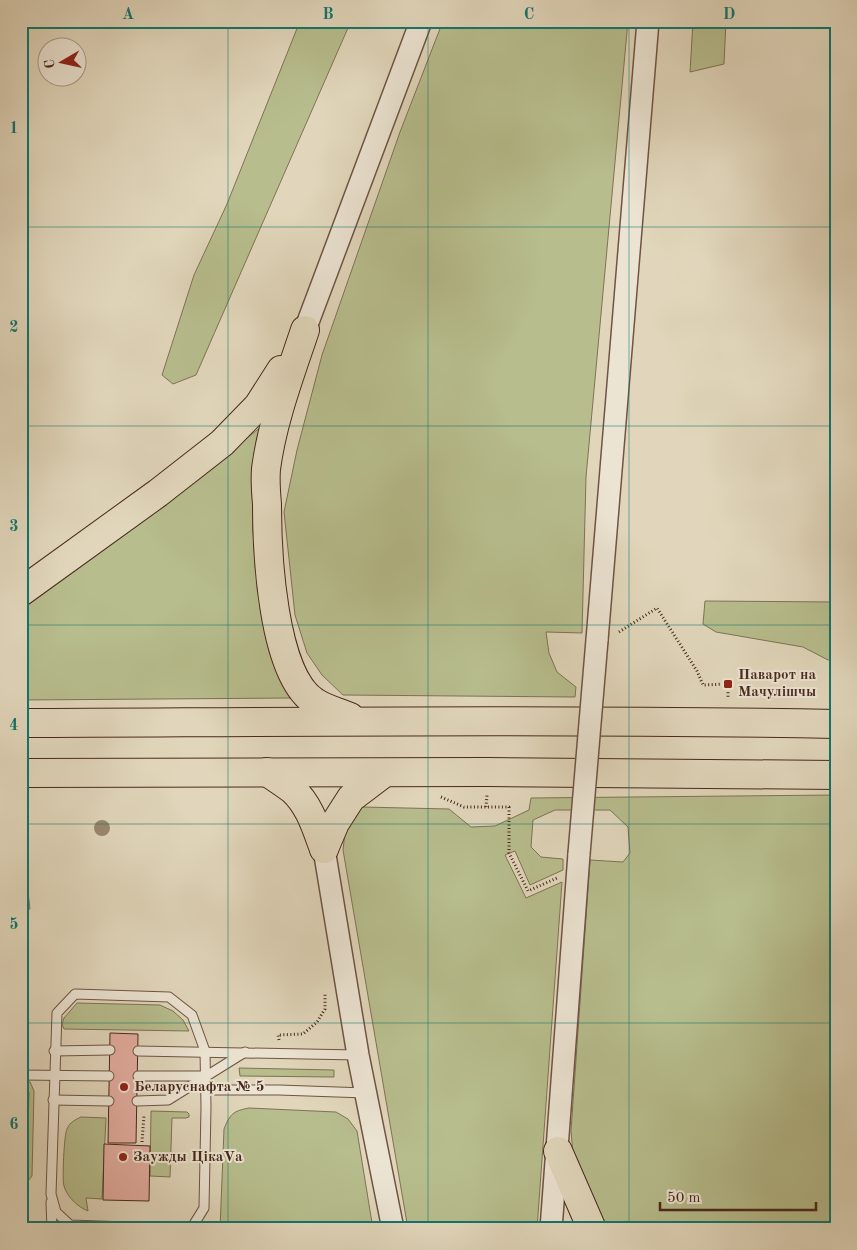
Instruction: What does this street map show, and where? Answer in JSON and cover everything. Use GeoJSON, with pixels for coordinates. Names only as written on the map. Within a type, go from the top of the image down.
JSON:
{"type":"FeatureCollection","features":[{"type":"Feature","properties":{"kind":"highway"},"geometry":{"type":"LineString","coordinates":[[21,592],[158,493],[222,443],[258,406],[305,330]]}},
{"type":"Feature","properties":{"kind":"highway"},"geometry":{"type":"LineString","coordinates":[[305,330],[280,405],[266,470],[267,542],[274,610],[285,657],[295,680],[314,702],[360,721]]}},
{"type":"Feature","properties":{"kind":"highway"},"geometry":{"type":"LineString","coordinates":[[21,723],[360,721],[836,724]]}},
{"type":"Feature","properties":{"kind":"highway"},"geometry":{"type":"LineString","coordinates":[[21,773],[267,772],[836,775]]}},
{"type":"Feature","properties":{"kind":"highway"},"geometry":{"type":"LineString","coordinates":[[267,772],[293,790],[303,801],[311,815],[324,849]]}},
{"type":"Feature","properties":{"kind":"highway"},"geometry":{"type":"LineString","coordinates":[[324,849],[336,823],[351,798],[384,773]]}},
{"type":"Feature","properties":{"kind":"highway"},"geometry":{"type":"LineString","coordinates":[[558,1151],[592,1229]]}},
{"type":"Feature","properties":{"kind":"street"},"geometry":{"type":"LineString","coordinates":[[305,330],[421,21]]}},
{"type":"Feature","properties":{"kind":"street"},"geometry":{"type":"LineString","coordinates":[[552,1229],[579,854],[606,638],[648,21]]}},
{"type":"Feature","properties":{"kind":"street"},"geometry":{"type":"LineString","coordinates":[[324,849],[358,1055],[394,1229]]}},
{"type":"Feature","properties":{"kind":"lane"},"geometry":{"type":"LineString","coordinates":[[52,1229],[50,1194],[54,1050],[57,1013],[75,994],[170,997],[192,1015],[205,1050],[206,1090],[204,1208],[191,1229]]}},
{"type":"Feature","properties":{"kind":"lane"},"geometry":{"type":"LineString","coordinates":[[54,1050],[110,1050]]}},
{"type":"Feature","properties":{"kind":"lane"},"geometry":{"type":"LineString","coordinates":[[138,1050],[205,1050],[358,1055]]}},
{"type":"Feature","properties":{"kind":"lane"},"geometry":{"type":"LineString","coordinates":[[137,1101],[168,1100],[246,1052]]}},
{"type":"Feature","properties":{"kind":"lane"},"geometry":{"type":"LineString","coordinates":[[21,1075],[109,1076]]}},
{"type":"Feature","properties":{"kind":"lane"},"geometry":{"type":"LineString","coordinates":[[138,1076],[206,1076]]}},
{"type":"Feature","properties":{"kind":"lane"},"geometry":{"type":"LineString","coordinates":[[206,1090],[366,1093]]}},
{"type":"Feature","properties":{"kind":"lane"},"geometry":{"type":"LineString","coordinates":[[53,1100],[109,1101]]}},
{"type":"Feature","properties":{"kind":"lane"},"geometry":{"type":"LineString","coordinates":[[50,1194],[56,1212],[70,1225],[185,1229]]}},
{"type":"Feature","properties":{"kind":"path"},"geometry":{"type":"LineString","coordinates":[[606,638],[657,608],[697,671],[703,685],[728,684],[729,722]]}},
{"type":"Feature","properties":{"kind":"path"},"geometry":{"type":"LineString","coordinates":[[441,796],[464,807],[509,807],[509,853],[528,891],[558,878]]}},
{"type":"Feature","properties":{"kind":"path"},"geometry":{"type":"LineString","coordinates":[[279,1052],[278,1035],[303,1034],[317,1022],[325,1009],[325,980],[346,976]]}},
{"type":"Feature","properties":{"kind":"green space"},"geometry":{"type":"Polygon","coordinates":[[[300,21],[351,21],[196,375],[173,384],[162,375],[194,275],[227,204],[300,21]]]}},
{"type":"Feature","properties":{"kind":"green space"},"geometry":{"type":"Polygon","coordinates":[[[443,21],[628,21],[586,477],[582,633],[546,632],[549,653],[557,672],[576,687],[575,697],[343,695],[322,675],[307,653],[295,615],[284,512],[297,450],[322,355],[400,132],[443,21]]]}},
{"type":"Feature","properties":{"kind":"green space"},"geometry":{"type":"Polygon","coordinates":[[[693,21],[726,21],[724,64],[690,72],[693,21]]]}},
{"type":"Feature","properties":{"kind":"green space"},"geometry":{"type":"Polygon","coordinates":[[[261,427],[253,473],[253,532],[260,604],[274,662],[291,698],[21,700],[21,605],[155,510],[261,427]]]}},
{"type":"Feature","properties":{"kind":"green space"},"geometry":{"type":"Polygon","coordinates":[[[705,601],[836,602],[836,660],[828,660],[803,647],[716,632],[703,624],[705,601]]]}},
{"type":"Feature","properties":{"kind":"green space"},"geometry":{"type":"Polygon","coordinates":[[[836,795],[836,1229],[607,1229],[591,1201],[573,1154],[571,1131],[590,860],[623,862],[630,853],[628,827],[610,810],[555,810],[533,820],[531,847],[541,857],[563,859],[563,870],[530,885],[515,851],[505,855],[526,898],[562,882],[537,1229],[408,1229],[343,850],[346,824],[362,807],[449,809],[471,827],[495,826],[529,810],[531,798],[836,795]]]}},
{"type":"Feature","properties":{"kind":"green space"},"geometry":{"type":"Polygon","coordinates":[[[77,1003],[160,1005],[173,1011],[183,1020],[189,1031],[64,1029],[62,1024],[64,1018],[77,1003]]]}},
{"type":"Feature","properties":{"kind":"green space"},"geometry":{"type":"Polygon","coordinates":[[[239,1068],[334,1070],[334,1077],[240,1076],[239,1068]]]}},
{"type":"Feature","properties":{"kind":"green space"},"geometry":{"type":"Polygon","coordinates":[[[21,1078],[30,1082],[34,1091],[32,1176],[25,1185],[21,1186],[21,1163],[27,1163],[29,1092],[21,1092],[21,1078]]]}},
{"type":"Feature","properties":{"kind":"green space"},"geometry":{"type":"Polygon","coordinates":[[[249,1108],[336,1112],[348,1119],[357,1131],[373,1229],[220,1229],[224,1129],[233,1114],[239,1110],[249,1108]]]}},
{"type":"Feature","properties":{"kind":"green space"},"geometry":{"type":"Polygon","coordinates":[[[151,1111],[187,1112],[189,1114],[189,1117],[186,1118],[172,1118],[170,1177],[150,1176],[151,1111]]]}},
{"type":"Feature","properties":{"kind":"green space"},"geometry":{"type":"Polygon","coordinates":[[[81,1117],[106,1118],[102,1199],[86,1198],[88,1211],[70,1198],[63,1182],[66,1133],[71,1123],[81,1117]]]}},
{"type":"Feature","properties":{"kind":"water"},"geometry":{"type":"Polygon","coordinates":[[[21,832],[30,909],[21,909],[21,832]]]}},
{"type":"Feature","properties":{"kind":"building"},"geometry":{"type":"Polygon","coordinates":[[[110,1033],[138,1034],[136,1143],[108,1143],[110,1033]]]}},
{"type":"Feature","properties":{"kind":"building"},"geometry":{"type":"Polygon","coordinates":[[[104,1144],[150,1146],[149,1201],[103,1200],[104,1144]]]}},
{"type":"Feature","properties":{"kind":"place","name":"Паварот на Мачулішчы"},"geometry":{"type":"Point","coordinates":[728,684]}},
{"type":"Feature","properties":{"kind":"place","name":"Беларуснафта № 5"},"geometry":{"type":"Point","coordinates":[124,1087]}},
{"type":"Feature","properties":{"kind":"place","name":"Заужды ЦікаVа"},"geometry":{"type":"Point","coordinates":[123,1157]}}]}
